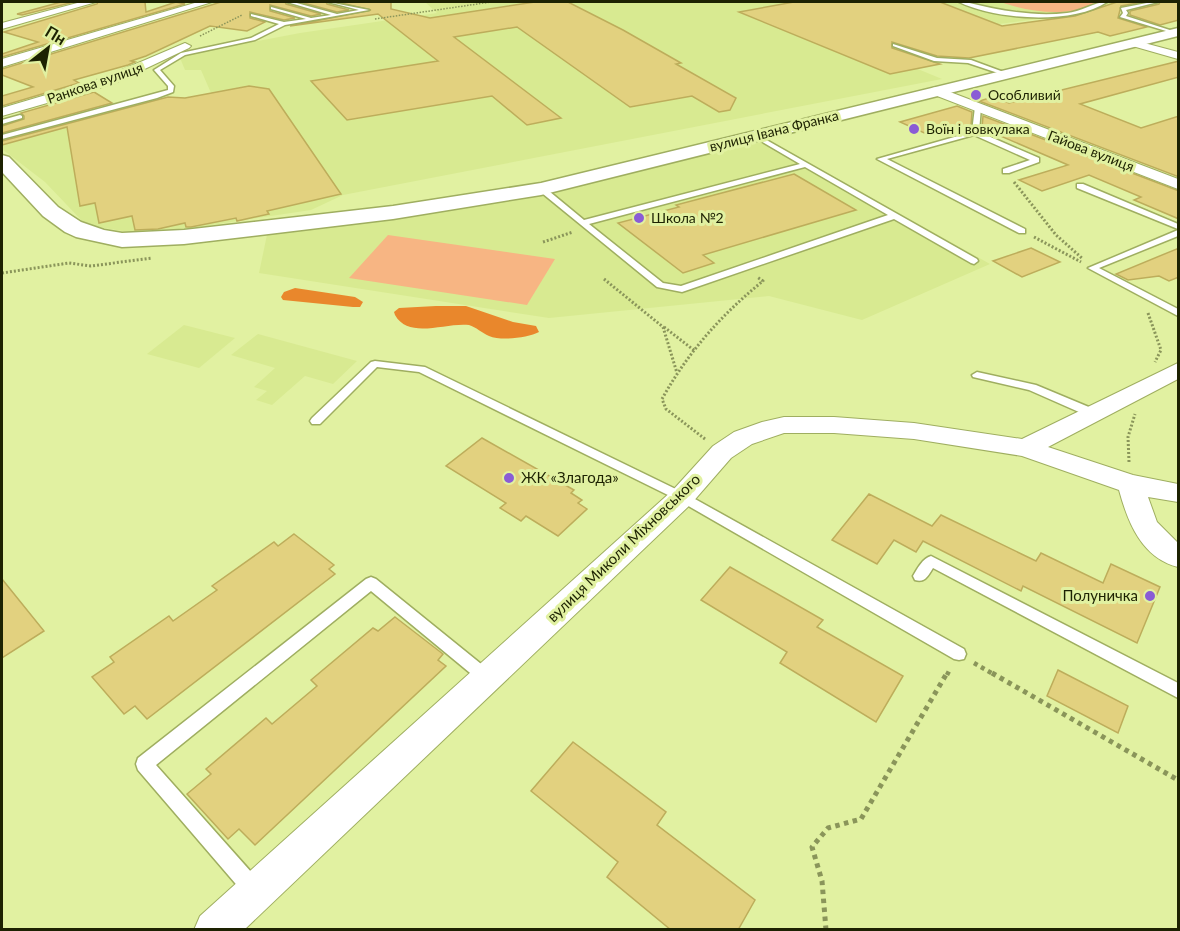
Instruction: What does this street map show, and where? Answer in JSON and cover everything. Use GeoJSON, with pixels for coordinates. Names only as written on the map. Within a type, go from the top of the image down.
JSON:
{"type":"FeatureCollection","features":[{"type":"Feature","properties":{"kind":"main road","name":"вулиця Івана Франка"},"geometry":{"type":"LineString","coordinates":[[2,161],[66,224],[84,233],[103,237],[161,238],[368,216],[470,202],[541,189],[1176,32]]}},
{"type":"Feature","properties":{"kind":"street"},"geometry":{"type":"LineString","coordinates":[[2,26],[91,2]]}},
{"type":"Feature","properties":{"kind":"street"},"geometry":{"type":"LineString","coordinates":[[2,63],[207,2]]}},
{"type":"Feature","properties":{"kind":"street"},"geometry":{"type":"LineString","coordinates":[[1133,43],[1179,56]]}},
{"type":"Feature","properties":{"kind":"street","name":"Ранкова вулиця"},"geometry":{"type":"LineString","coordinates":[[2,112],[108,81],[185,46]]}},
{"type":"Feature","properties":{"kind":"street","name":"Гайова вулиця"},"geometry":{"type":"LineString","coordinates":[[938,91],[1179,184]]}},
{"type":"Feature","properties":{"kind":"street"},"geometry":{"type":"LineString","coordinates":[[1025,448],[1179,370]]}},
{"type":"Feature","properties":{"kind":"street","name":"вулиця Миколи Міхновського"},"geometry":{"type":"LineString","coordinates":[[214,930],[682,497],[722,453],[743,438],[762,430],[784,425],[834,425],[914,430],[1025,448],[1131,484],[1179,493]]}},
{"type":"Feature","properties":{"kind":"street"},"geometry":{"type":"LineString","coordinates":[[1131,484],[1144,528],[1165,549],[1179,556]]}},
{"type":"Feature","properties":{"kind":"lane"},"geometry":{"type":"LineString","coordinates":[[314,19],[273,8],[290,2],[340,15]]}},
{"type":"Feature","properties":{"kind":"lane"},"geometry":{"type":"LineString","coordinates":[[2,136],[171,91],[171,86],[157,70],[167,62],[189,52],[253,39],[284,24],[367,10],[330,2]]}},
{"type":"Feature","properties":{"kind":"lane"},"geometry":{"type":"LineString","coordinates":[[961,2],[1036,16],[1076,12],[1105,2]]}},
{"type":"Feature","properties":{"kind":"lane"},"geometry":{"type":"LineString","coordinates":[[1156,2],[1123,9],[1126,13],[1123,17],[1176,32]]}},
{"type":"Feature","properties":{"kind":"lane"},"geometry":{"type":"LineString","coordinates":[[1170,2],[1179,3]]}},
{"type":"Feature","properties":{"kind":"lane"},"geometry":{"type":"LineString","coordinates":[[253,15],[284,24]]}},
{"type":"Feature","properties":{"kind":"lane"},"geometry":{"type":"LineString","coordinates":[[895,45],[936,60],[969,61],[1006,74]]}},
{"type":"Feature","properties":{"kind":"lane"},"geometry":{"type":"LineString","coordinates":[[975,133],[978,107]]}},
{"type":"Feature","properties":{"kind":"lane"},"geometry":{"type":"LineString","coordinates":[[2,122],[20,117]]}},
{"type":"Feature","properties":{"kind":"lane"},"geometry":{"type":"LineString","coordinates":[[1006,171],[1036,160],[975,133],[881,159],[1022,231]]}},
{"type":"Feature","properties":{"kind":"lane"},"geometry":{"type":"LineString","coordinates":[[756,136],[974,261]]}},
{"type":"Feature","properties":{"kind":"lane"},"geometry":{"type":"LineString","coordinates":[[586,225],[805,165]]}},
{"type":"Feature","properties":{"kind":"lane"},"geometry":{"type":"LineString","coordinates":[[1080,186],[1179,227]]}},
{"type":"Feature","properties":{"kind":"lane"},"geometry":{"type":"LineString","coordinates":[[541,189],[660,285],[670,289],[682,289],[746,269],[894,216]]}},
{"type":"Feature","properties":{"kind":"lane"},"geometry":{"type":"LineString","coordinates":[[1092,268],[1179,232]]}},
{"type":"Feature","properties":{"kind":"lane"},"geometry":{"type":"LineString","coordinates":[[1092,268],[1179,313]]}},
{"type":"Feature","properties":{"kind":"lane"},"geometry":{"type":"LineString","coordinates":[[316,421],[375,364],[421,369],[682,497],[959,654]]}},
{"type":"Feature","properties":{"kind":"lane"},"geometry":{"type":"LineString","coordinates":[[977,375],[1032,387],[1092,413]]}},
{"type":"Feature","properties":{"kind":"lane"},"geometry":{"type":"LineString","coordinates":[[920,576],[931,561],[1179,691]]}},
{"type":"Feature","properties":{"kind":"lane"},"geometry":{"type":"LineString","coordinates":[[254,891],[144,764],[371,583],[487,677]]}},
{"type":"Feature","properties":{"kind":"path"},"geometry":{"type":"LineString","coordinates":[[185,46],[244,14]]}},
{"type":"Feature","properties":{"kind":"path"},"geometry":{"type":"LineString","coordinates":[[1006,171],[1020,194],[1056,236],[1092,268]]}},
{"type":"Feature","properties":{"kind":"path"},"geometry":{"type":"LineString","coordinates":[[543,242],[586,225]]}},
{"type":"Feature","properties":{"kind":"path"},"geometry":{"type":"LineString","coordinates":[[1022,231],[1092,268]]}},
{"type":"Feature","properties":{"kind":"path"},"geometry":{"type":"LineString","coordinates":[[722,453],[666,409],[663,399],[677,374],[694,351],[740,298],[763,281],[746,269]]}},
{"type":"Feature","properties":{"kind":"path"},"geometry":{"type":"LineString","coordinates":[[604,279],[694,351]]}},
{"type":"Feature","properties":{"kind":"path"},"geometry":{"type":"LineString","coordinates":[[663,327],[677,374]]}},
{"type":"Feature","properties":{"kind":"path"},"geometry":{"type":"LineString","coordinates":[[826,930],[822,882],[812,847],[828,828],[861,819],[959,654],[1179,780]]}},
{"type":"Feature","properties":{"kind":"shaded area"},"geometry":{"type":"Polygon","coordinates":[[[425,2],[1119,2],[1076,14],[855,43],[942,79],[343,195],[311,210],[192,228],[129,232],[86,225],[45,182],[2,149],[2,139],[168,97],[185,98],[211,93],[201,70],[185,70],[180,58],[188,54],[300,33],[437,13],[425,2]]]}},
{"type":"Feature","properties":{"kind":"shaded area"},"geometry":{"type":"Polygon","coordinates":[[[1001,2],[1095,3],[1073,11],[1048,12],[1001,2]]]}},
{"type":"Feature","properties":{"kind":"shaded area","name":"Школа №2"},"geometry":{"type":"Polygon","coordinates":[[[763,137],[990,264],[862,320],[769,296],[549,318],[259,273],[268,230],[471,205],[763,137]]]}},
{"type":"Feature","properties":{"kind":"shaded area"},"geometry":{"type":"Polygon","coordinates":[[[388,235],[555,259],[527,305],[349,278],[388,235]]]}},
{"type":"Feature","properties":{"kind":"shaded area"},"geometry":{"type":"Polygon","coordinates":[[[295,288],[355,297],[363,302],[360,307],[353,307],[283,300],[281,297],[284,292],[295,288]]]}},
{"type":"Feature","properties":{"kind":"shaded area"},"geometry":{"type":"Polygon","coordinates":[[[466,306],[513,322],[536,326],[539,332],[507,339],[489,336],[469,325],[409,327],[401,322],[394,312],[399,308],[466,306]]]}},
{"type":"Feature","properties":{"kind":"shaded area"},"geometry":{"type":"Polygon","coordinates":[[[184,325],[235,338],[199,368],[147,354],[184,325]]]}},
{"type":"Feature","properties":{"kind":"shaded area"},"geometry":{"type":"Polygon","coordinates":[[[258,334],[357,361],[333,384],[305,376],[272,405],[256,400],[267,391],[254,387],[275,368],[231,355],[258,334]]]}},
{"type":"Feature","properties":{"kind":"building"},"geometry":{"type":"Polygon","coordinates":[[[61,2],[74,2],[22,15],[17,14],[61,2]]]}},
{"type":"Feature","properties":{"kind":"building"},"geometry":{"type":"Polygon","coordinates":[[[98,2],[145,2],[146,12],[176,2],[185,4],[2,57],[2,54],[38,42],[4,32],[98,2]]]}},
{"type":"Feature","properties":{"kind":"building"},"geometry":{"type":"Polygon","coordinates":[[[221,2],[285,2],[321,14],[311,16],[270,5],[270,11],[295,18],[284,20],[250,12],[250,18],[265,22],[247,31],[210,26],[131,61],[135,62],[128,65],[74,80],[79,83],[2,106],[2,96],[33,87],[2,75],[2,69],[221,2]]]}},
{"type":"Feature","properties":{"kind":"building"},"geometry":{"type":"Polygon","coordinates":[[[300,2],[326,2],[349,10],[337,12],[300,2]]]}},
{"type":"Feature","properties":{"kind":"building"},"geometry":{"type":"Polygon","coordinates":[[[337,2],[391,2],[391,9],[430,18],[535,2],[568,2],[681,63],[676,64],[736,98],[730,110],[719,112],[692,96],[630,107],[517,27],[454,37],[561,118],[527,125],[492,96],[347,120],[311,81],[438,61],[378,14],[290,26],[371,10],[337,2]]]}},
{"type":"Feature","properties":{"kind":"building"},"geometry":{"type":"Polygon","coordinates":[[[794,2],[940,2],[1002,26],[1075,16],[1117,2],[1143,2],[1121,6],[1118,18],[1147,27],[1110,36],[1098,32],[969,58],[937,56],[892,42],[892,48],[940,64],[890,74],[739,12],[794,2]]]}},
{"type":"Feature","properties":{"kind":"building"},"geometry":{"type":"Polygon","coordinates":[[[1160,2],[1179,2],[1179,20],[1160,25],[1130,15],[1130,11],[1160,2]]]}},
{"type":"Feature","properties":{"kind":"building"},"geometry":{"type":"Polygon","coordinates":[[[1179,61],[1179,77],[1080,104],[1141,128],[1179,116],[1179,177],[979,101],[993,97],[1009,103],[1179,61]]]}},
{"type":"Feature","properties":{"kind":"building"},"geometry":{"type":"Polygon","coordinates":[[[249,86],[269,89],[341,194],[267,211],[269,214],[237,221],[236,218],[191,227],[186,227],[185,223],[158,229],[135,230],[132,216],[99,223],[95,203],[80,206],[67,127],[2,145],[2,141],[168,97],[185,98],[249,86]]]}},
{"type":"Feature","properties":{"kind":"building"},"geometry":{"type":"Polygon","coordinates":[[[94,92],[112,103],[2,133],[2,126],[24,119],[21,113],[94,92]]]}},
{"type":"Feature","properties":{"kind":"building"},"geometry":{"type":"Polygon","coordinates":[[[957,106],[972,112],[971,125],[931,136],[900,122],[957,106]]]}},
{"type":"Feature","properties":{"kind":"building"},"geometry":{"type":"Polygon","coordinates":[[[983,116],[1179,191],[1179,219],[1134,200],[1141,197],[1089,175],[1042,191],[1019,180],[1068,165],[982,128],[983,116]]]}},
{"type":"Feature","properties":{"kind":"building"},"geometry":{"type":"Polygon","coordinates":[[[794,174],[856,210],[703,255],[714,263],[683,273],[618,223],[679,207],[676,205],[794,174]]]}},
{"type":"Feature","properties":{"kind":"building"},"geometry":{"type":"Polygon","coordinates":[[[1031,248],[1060,262],[1022,277],[993,261],[1031,248]]]}},
{"type":"Feature","properties":{"kind":"building"},"geometry":{"type":"Polygon","coordinates":[[[1179,248],[1179,277],[1169,281],[1159,276],[1128,280],[1116,274],[1179,248]]]}},
{"type":"Feature","properties":{"kind":"building","name":"ЖК «Злагода»"},"geometry":{"type":"Polygon","coordinates":[[[482,438],[574,490],[571,493],[582,500],[578,503],[587,509],[558,536],[526,516],[521,521],[500,508],[506,503],[446,466],[482,438]]]}},
{"type":"Feature","properties":{"kind":"building"},"geometry":{"type":"Polygon","coordinates":[[[869,494],[932,526],[941,515],[1036,561],[1041,553],[1103,583],[1111,564],[1160,587],[1137,643],[1023,586],[1021,591],[923,541],[916,552],[894,540],[877,564],[832,540],[869,494]]]}},
{"type":"Feature","properties":{"kind":"building"},"geometry":{"type":"Polygon","coordinates":[[[294,534],[334,565],[329,569],[335,574],[147,719],[135,706],[124,714],[92,677],[114,662],[110,657],[169,616],[173,621],[217,590],[212,586],[274,542],[278,546],[294,534]]]}},
{"type":"Feature","properties":{"kind":"building"},"geometry":{"type":"Polygon","coordinates":[[[730,567],[823,620],[817,627],[903,676],[876,722],[780,663],[787,652],[701,600],[730,567]]]}},
{"type":"Feature","properties":{"kind":"building"},"geometry":{"type":"Polygon","coordinates":[[[2,579],[44,631],[2,658],[2,579]]]}},
{"type":"Feature","properties":{"kind":"building"},"geometry":{"type":"Polygon","coordinates":[[[395,617],[443,654],[438,660],[446,666],[255,845],[239,829],[228,839],[187,794],[211,774],[206,769],[266,718],[272,724],[317,686],[311,680],[373,628],[378,631],[395,617]]]}},
{"type":"Feature","properties":{"kind":"building"},"geometry":{"type":"Polygon","coordinates":[[[1058,670],[1128,706],[1118,733],[1047,696],[1058,670]]]}},
{"type":"Feature","properties":{"kind":"building"},"geometry":{"type":"Polygon","coordinates":[[[573,742],[666,812],[657,825],[755,900],[738,930],[671,930],[607,877],[618,862],[531,791],[573,742]]]}},
{"type":"Feature","properties":{"kind":"place","name":"Особливий"},"geometry":{"type":"Point","coordinates":[976,95]}},
{"type":"Feature","properties":{"kind":"place","name":"Воїн і вовкулака"},"geometry":{"type":"Point","coordinates":[914,129]}},
{"type":"Feature","properties":{"kind":"place","name":"Школа №2"},"geometry":{"type":"Point","coordinates":[639,218]}},
{"type":"Feature","properties":{"kind":"place","name":"ЖК «Злагода»"},"geometry":{"type":"Point","coordinates":[509,478]}},
{"type":"Feature","properties":{"kind":"place","name":"Полуничка"},"geometry":{"type":"Point","coordinates":[1150,596]}}]}
